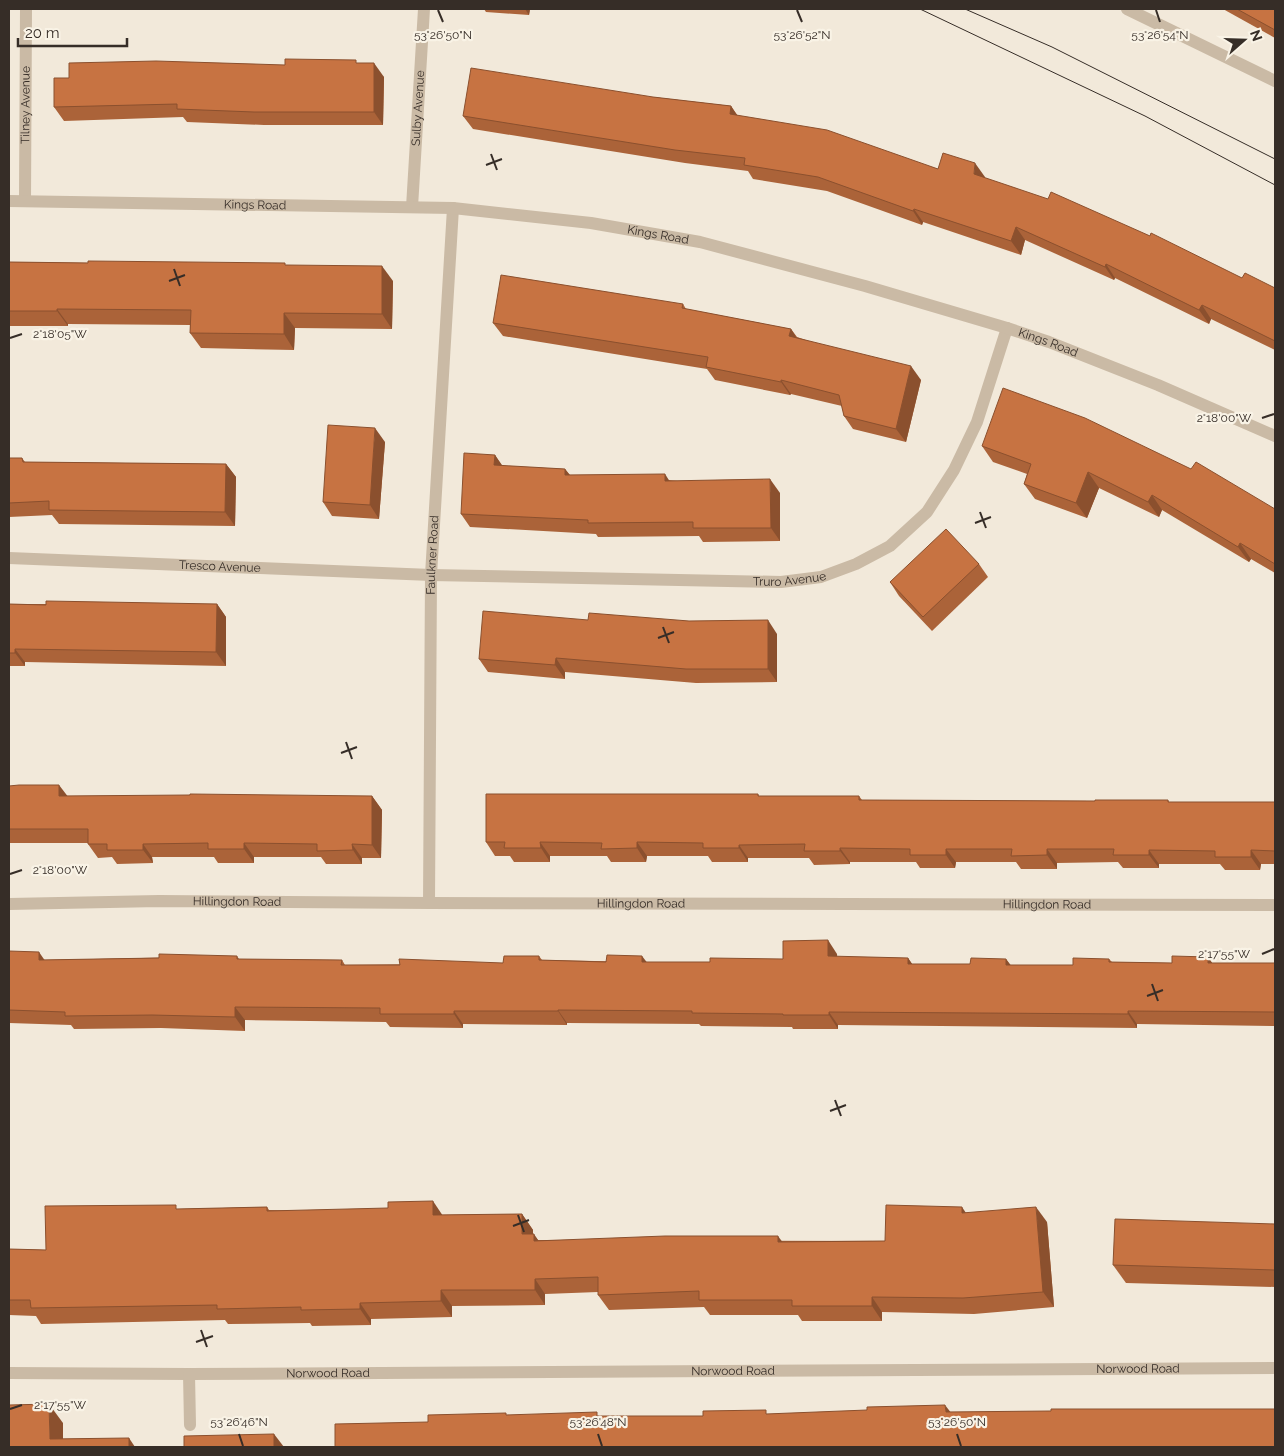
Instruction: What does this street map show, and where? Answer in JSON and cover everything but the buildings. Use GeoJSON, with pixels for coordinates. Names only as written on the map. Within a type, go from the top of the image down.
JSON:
{"type":"FeatureCollection","features":[{"type":"Feature","properties":{"kind":"street","name":"Tilney Avenue"},"geometry":{"type":"LineString","coordinates":[[25,201],[26,9]]}},
{"type":"Feature","properties":{"kind":"street","name":"Sulby Avenue"},"geometry":{"type":"LineString","coordinates":[[412,207],[424,9]]}},
{"type":"Feature","properties":{"kind":"street"},"geometry":{"type":"LineString","coordinates":[[1127,9],[1275,81]]}},
{"type":"Feature","properties":{"kind":"street","name":"Kings Road"},"geometry":{"type":"LineString","coordinates":[[9,201],[453,208],[591,223],[700,242],[865,286],[1049,342],[1158,385],[1275,436]]}},
{"type":"Feature","properties":{"kind":"street","name":"Faulkner Road"},"geometry":{"type":"LineString","coordinates":[[429,903],[431,575],[453,208]]}},
{"type":"Feature","properties":{"kind":"street","name":"Truro Avenue"},"geometry":{"type":"LineString","coordinates":[[431,575],[781,582],[821,577],[856,564],[890,546],[927,512],[954,470],[977,422],[1007,328]]}},
{"type":"Feature","properties":{"kind":"street","name":"Tresco Avenue"},"geometry":{"type":"LineString","coordinates":[[9,558],[431,575]]}},
{"type":"Feature","properties":{"kind":"street","name":"Hillingdon Road"},"geometry":{"type":"LineString","coordinates":[[9,904],[159,900],[429,903],[1275,905]]}},
{"type":"Feature","properties":{"kind":"street","name":"Norwood Road"},"geometry":{"type":"LineString","coordinates":[[9,1373],[189,1374],[1275,1368]]}},
{"type":"Feature","properties":{"kind":"street"},"geometry":{"type":"LineString","coordinates":[[189,1374],[190,1425]]}},
{"type":"Feature","properties":{"kind":"tram line"},"geometry":{"type":"LineString","coordinates":[[920,9],[1145,116],[1275,185]]}},
{"type":"Feature","properties":{"kind":"tram line"},"geometry":{"type":"LineString","coordinates":[[965,9],[1052,47],[1275,159]]}}]}
